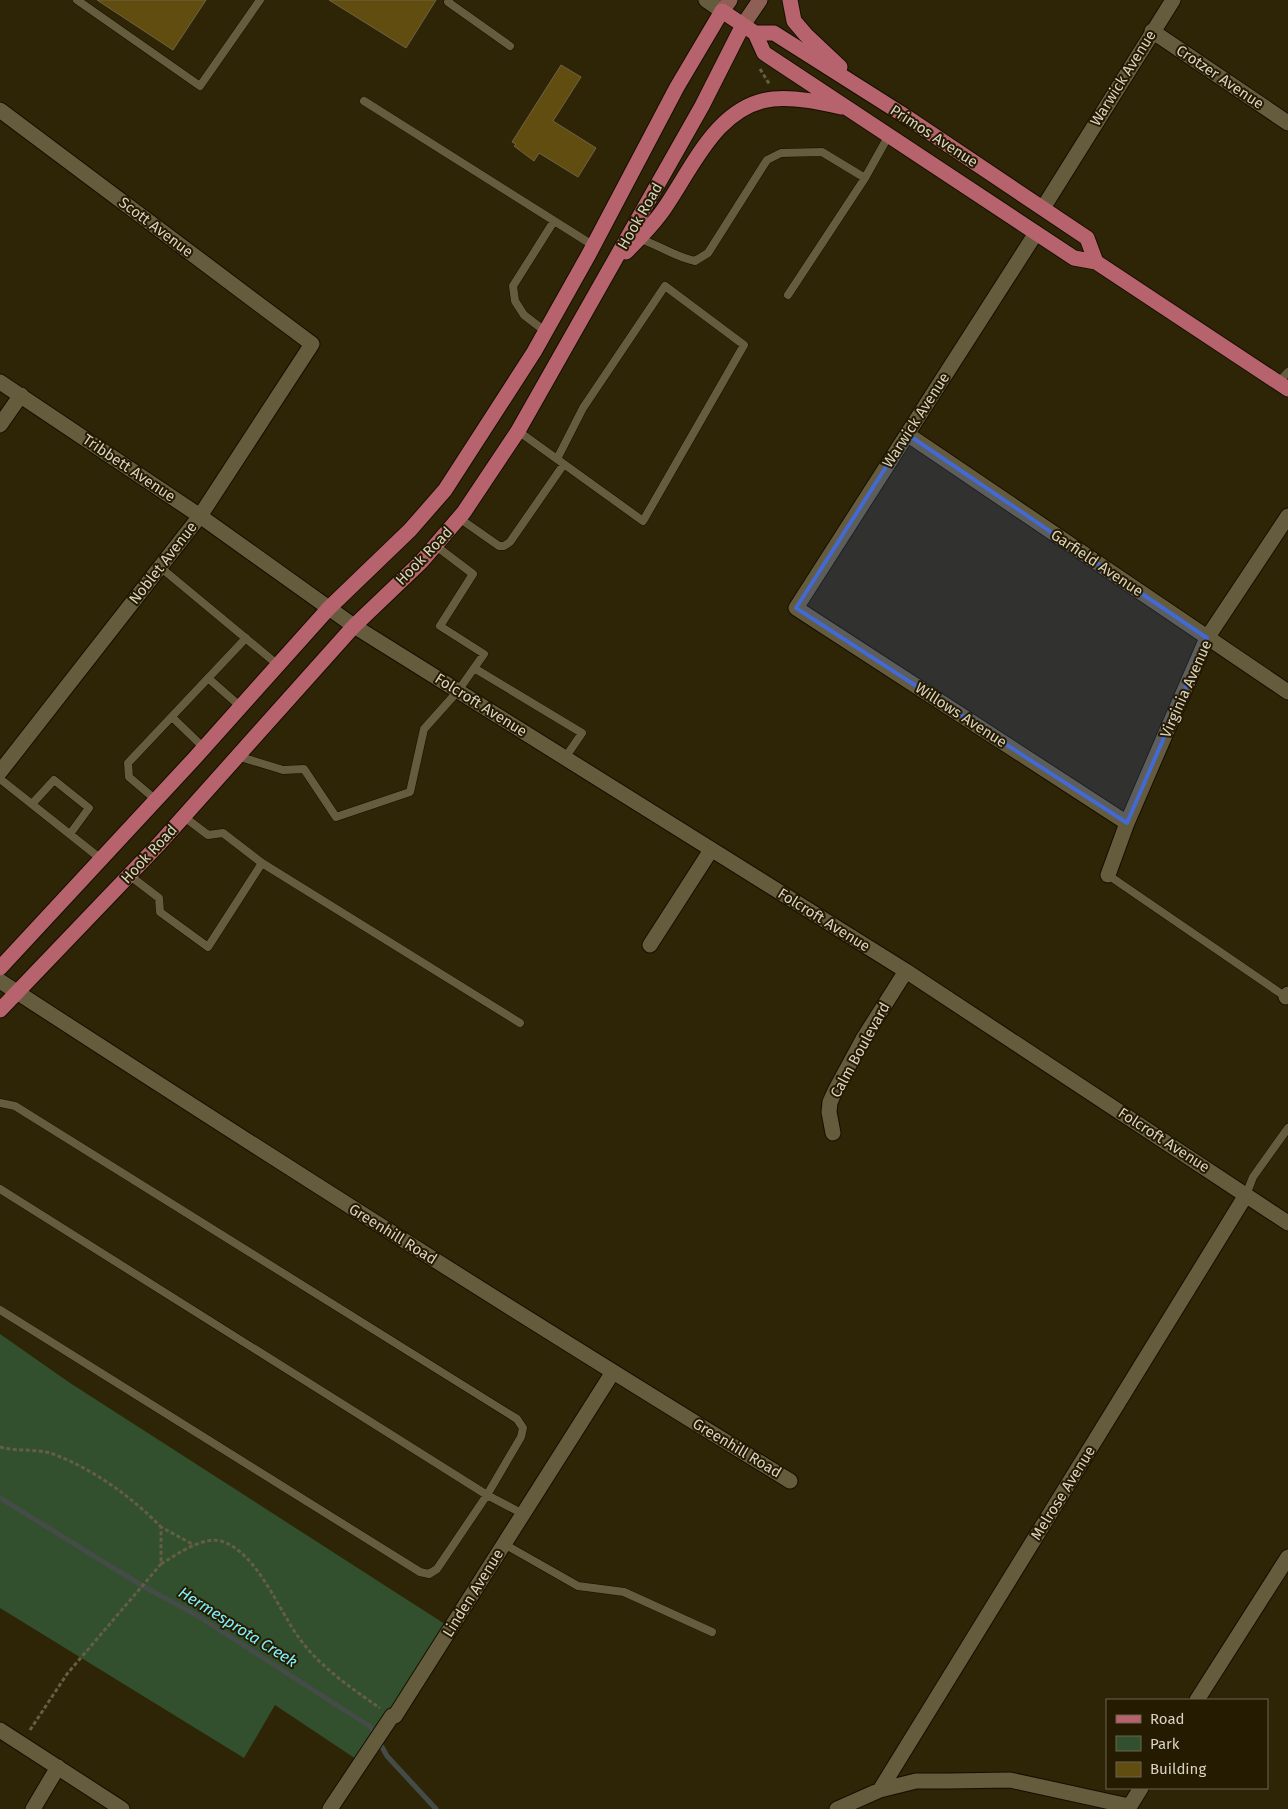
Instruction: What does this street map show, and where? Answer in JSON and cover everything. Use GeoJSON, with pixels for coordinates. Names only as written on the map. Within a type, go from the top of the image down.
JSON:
{"type":"FeatureCollection","features":[{"type":"Feature","properties":{"kind":"main road"},"geometry":{"type":"LineString","coordinates":[[790,0],[794,21],[862,89]]}},
{"type":"Feature","properties":{"kind":"main road","name":"Primos Avenue"},"geometry":{"type":"LineString","coordinates":[[726,6],[749,29],[764,53],[1074,258],[1096,262],[1285,381]]}},
{"type":"Feature","properties":{"kind":"main road","name":"Hook Road"},"geometry":{"type":"LineString","coordinates":[[0,968],[204,748],[329,608],[410,530],[445,490],[546,332],[594,246],[677,87],[726,6]]}},
{"type":"Feature","properties":{"kind":"main road","name":"Primos Avenue"},"geometry":{"type":"LineString","coordinates":[[749,29],[774,33],[1043,208],[1087,238],[1096,262]]}},
{"type":"Feature","properties":{"kind":"main road","name":"Hook Road"},"geometry":{"type":"LineString","coordinates":[[0,1010],[129,876],[354,626],[436,546],[459,518],[484,484],[518,431],[702,106],[749,29]]}},
{"type":"Feature","properties":{"kind":"main road"},"geometry":{"type":"LineString","coordinates":[[611,268],[640,238],[662,211],[708,141],[730,118],[757,103],[772,99],[794,99],[850,109]]}},
{"type":"Feature","properties":{"kind":"street","name":"Primos Avenue"},"geometry":{"type":"LineString","coordinates":[[706,0],[726,6]]}},
{"type":"Feature","properties":{"kind":"street"},"geometry":{"type":"LineString","coordinates":[[749,29],[760,0]]}},
{"type":"Feature","properties":{"kind":"street","name":"Warwick Avenue"},"geometry":{"type":"LineString","coordinates":[[1043,208],[1173,0]]}},
{"type":"Feature","properties":{"kind":"street","name":"Crotzer Avenue"},"geometry":{"type":"LineString","coordinates":[[1152,31],[1288,123]]}},
{"type":"Feature","properties":{"kind":"street","name":"Scott Avenue"},"geometry":{"type":"LineString","coordinates":[[0,110],[312,344]]}},
{"type":"Feature","properties":{"kind":"street","name":"Warwick Avenue"},"geometry":{"type":"LineString","coordinates":[[796,608],[1036,233]]}},
{"type":"Feature","properties":{"kind":"street","name":"Noblet Avenue"},"geometry":{"type":"LineString","coordinates":[[0,772],[200,516],[312,344]]}},
{"type":"Feature","properties":{"kind":"street","name":"Tribbett Avenue"},"geometry":{"type":"LineString","coordinates":[[0,382],[200,516],[354,626]]}},
{"type":"Feature","properties":{"kind":"street"},"geometry":{"type":"LineString","coordinates":[[0,425],[22,395]]}},
{"type":"Feature","properties":{"kind":"street","name":"Garfield Avenue"},"geometry":{"type":"LineString","coordinates":[[907,434],[1288,692]]}},
{"type":"Feature","properties":{"kind":"street","name":"Virginia Avenue"},"geometry":{"type":"LineString","coordinates":[[1108,875],[1127,823],[1207,638],[1288,516]]}},
{"type":"Feature","properties":{"kind":"street","name":"Willows Avenue"},"geometry":{"type":"LineString","coordinates":[[796,608],[1127,823]]}},
{"type":"Feature","properties":{"kind":"street","name":"Folcroft Avenue"},"geometry":{"type":"LineString","coordinates":[[354,626],[906,971],[1288,1223]]}},
{"type":"Feature","properties":{"kind":"street"},"geometry":{"type":"LineString","coordinates":[[650,945],[710,850]]}},
{"type":"Feature","properties":{"kind":"street","name":"Calm Boulevard"},"geometry":{"type":"LineString","coordinates":[[833,1133],[829,1112],[833,1096],[863,1039],[906,971]]}},
{"type":"Feature","properties":{"kind":"street","name":"Greenhill Road"},"geometry":{"type":"LineString","coordinates":[[0,981],[314,1184],[612,1372],[790,1481]]}},
{"type":"Feature","properties":{"kind":"street","name":"Melrose Avenue"},"geometry":{"type":"LineString","coordinates":[[880,1790],[1246,1195]]}},
{"type":"Feature","properties":{"kind":"street","name":"Linden Avenue"},"geometry":{"type":"LineString","coordinates":[[330,1809],[392,1716],[395,1716],[612,1372]]}},
{"type":"Feature","properties":{"kind":"street"},"geometry":{"type":"LineString","coordinates":[[1198,1699],[1288,1557]]}},
{"type":"Feature","properties":{"kind":"street"},"geometry":{"type":"LineString","coordinates":[[0,1730],[122,1809]]}},
{"type":"Feature","properties":{"kind":"street"},"geometry":{"type":"LineString","coordinates":[[33,1809],[58,1767]]}},
{"type":"Feature","properties":{"kind":"street"},"geometry":{"type":"LineString","coordinates":[[837,1809],[880,1790],[916,1781],[1010,1780],[1128,1808],[1140,1789]]}},
{"type":"Feature","properties":{"kind":"lane"},"geometry":{"type":"LineString","coordinates":[[77,0],[200,86],[260,0]]}},
{"type":"Feature","properties":{"kind":"lane"},"geometry":{"type":"LineString","coordinates":[[449,0],[448,2],[510,46]]}},
{"type":"Feature","properties":{"kind":"lane"},"geometry":{"type":"LineString","coordinates":[[364,101],[594,246]]}},
{"type":"Feature","properties":{"kind":"lane"},"geometry":{"type":"LineString","coordinates":[[788,295],[865,178],[889,135]]}},
{"type":"Feature","properties":{"kind":"lane"},"geometry":{"type":"LineString","coordinates":[[640,238],[688,260],[695,261],[708,254],[757,173],[767,160],[781,153],[822,152],[865,178]]}},
{"type":"Feature","properties":{"kind":"lane"},"geometry":{"type":"LineString","coordinates":[[546,332],[524,315],[515,301],[513,286],[554,221]]}},
{"type":"Feature","properties":{"kind":"lane"},"geometry":{"type":"LineString","coordinates":[[518,431],[643,521],[744,345],[665,286],[583,408],[557,459]]}},
{"type":"Feature","properties":{"kind":"lane"},"geometry":{"type":"LineString","coordinates":[[459,518],[499,546],[504,546],[510,542],[564,464]]}},
{"type":"Feature","properties":{"kind":"lane"},"geometry":{"type":"LineString","coordinates":[[238,756],[283,770],[304,769],[336,817],[410,792],[424,729],[458,691],[484,654],[440,626],[473,574],[436,546]]}},
{"type":"Feature","properties":{"kind":"lane"},"geometry":{"type":"LineString","coordinates":[[160,567],[278,665]]}},
{"type":"Feature","properties":{"kind":"lane"},"geometry":{"type":"LineString","coordinates":[[156,800],[129,777],[128,764],[246,638]]}},
{"type":"Feature","properties":{"kind":"lane"},"geometry":{"type":"LineString","coordinates":[[474,668],[582,733],[565,758]]}},
{"type":"Feature","properties":{"kind":"lane"},"geometry":{"type":"LineString","coordinates":[[208,678],[241,707]]}},
{"type":"Feature","properties":{"kind":"lane"},"geometry":{"type":"LineString","coordinates":[[172,717],[204,748]]}},
{"type":"Feature","properties":{"kind":"lane"},"geometry":{"type":"LineString","coordinates":[[0,779],[102,859]]}},
{"type":"Feature","properties":{"kind":"lane"},"geometry":{"type":"LineString","coordinates":[[32,804],[54,780],[89,808],[70,834]]}},
{"type":"Feature","properties":{"kind":"lane"},"geometry":{"type":"LineString","coordinates":[[184,816],[208,835],[223,833],[262,863],[520,1024]]}},
{"type":"Feature","properties":{"kind":"lane"},"geometry":{"type":"LineString","coordinates":[[129,876],[159,898],[160,912],[208,948],[262,863]]}},
{"type":"Feature","properties":{"kind":"lane"},"geometry":{"type":"LineString","coordinates":[[1108,875],[1287,997]]}},
{"type":"Feature","properties":{"kind":"lane"},"geometry":{"type":"LineString","coordinates":[[0,1103],[15,1106],[517,1419],[523,1428],[521,1437],[488,1495],[437,1569],[429,1574],[420,1572],[0,1310]]}},
{"type":"Feature","properties":{"kind":"lane"},"geometry":{"type":"LineString","coordinates":[[1246,1195],[1253,1177],[1288,1128]]}},
{"type":"Feature","properties":{"kind":"lane"},"geometry":{"type":"LineString","coordinates":[[0,1189],[488,1495],[523,1514]]}},
{"type":"Feature","properties":{"kind":"lane"},"geometry":{"type":"LineString","coordinates":[[504,1544],[578,1586],[624,1592],[712,1632]]}},
{"type":"Feature","properties":{"kind":"path"},"geometry":{"type":"LineString","coordinates":[[754,60],[775,93]]}},
{"type":"Feature","properties":{"kind":"path"},"geometry":{"type":"LineString","coordinates":[[0,1447],[52,1453],[98,1477],[143,1508],[161,1528],[194,1544]]}},
{"type":"Feature","properties":{"kind":"path"},"geometry":{"type":"LineString","coordinates":[[161,1528],[162,1564]]}},
{"type":"Feature","properties":{"kind":"path"},"geometry":{"type":"LineString","coordinates":[[30,1730],[67,1674],[162,1564],[194,1544],[220,1541],[245,1555],[273,1595],[300,1639],[342,1682],[392,1716]]}},
{"type":"Feature","properties":{"kind":"highlighted area"},"geometry":{"type":"Polygon","coordinates":[[[907,434],[1207,638],[1127,823],[796,608],[907,434]]]}},
{"type":"Feature","properties":{"kind":"green space"},"geometry":{"type":"Polygon","coordinates":[[[0,1334],[70,1383],[451,1628],[362,1763],[275,1705],[244,1758],[0,1608],[0,1334]]]}},
{"type":"Feature","properties":{"kind":"building"},"geometry":{"type":"Polygon","coordinates":[[[97,0],[206,0],[173,50],[97,0]]]}},
{"type":"Feature","properties":{"kind":"building"},"geometry":{"type":"Polygon","coordinates":[[[329,0],[436,0],[406,48],[329,0]]]}},
{"type":"Feature","properties":{"kind":"building"},"geometry":{"type":"Polygon","coordinates":[[[561,65],[581,77],[553,121],[596,148],[578,177],[539,153],[534,161],[514,146],[516,144],[512,142],[561,65]]]}},
{"type":"Feature","properties":{"kind":"waterway","name":"Hermesprota Creek"},"geometry":{"type":"LineString","coordinates":[[0,1498],[141,1585],[198,1616],[371,1727],[387,1756],[436,1809]]}}]}
